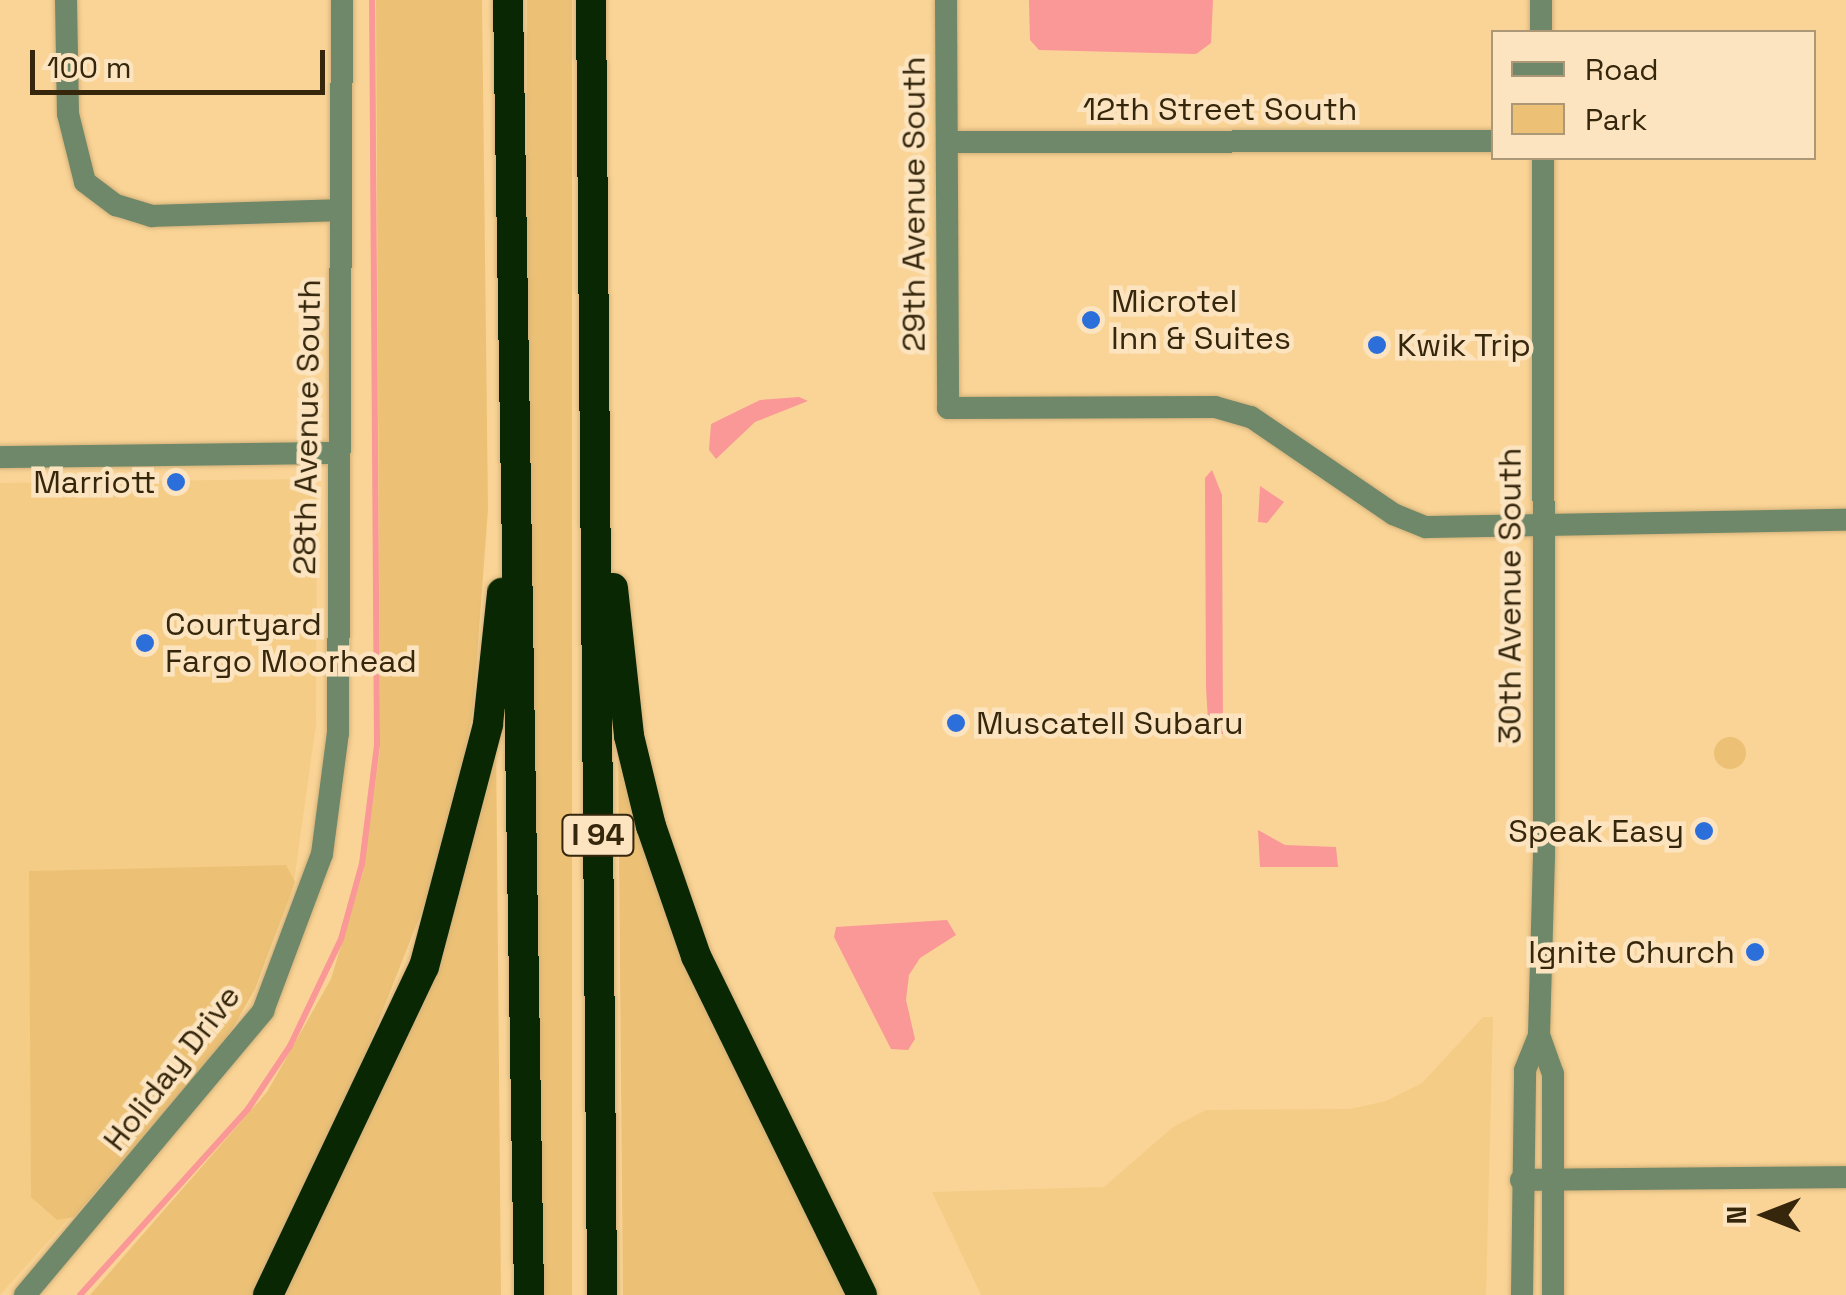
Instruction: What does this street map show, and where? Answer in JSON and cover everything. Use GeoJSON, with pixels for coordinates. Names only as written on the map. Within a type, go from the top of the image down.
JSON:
{"type":"FeatureCollection","features":[{"type":"Feature","properties":{"kind":"highway","name":"I 94"},"geometry":{"type":"LineString","coordinates":[[508,0],[529,1295]]}},
{"type":"Feature","properties":{"kind":"highway","name":"I 94"},"geometry":{"type":"LineString","coordinates":[[590,0],[602,1295]]}},
{"type":"Feature","properties":{"kind":"highway"},"geometry":{"type":"LineString","coordinates":[[594,376],[630,736],[651,826],[696,956],[862,1295]]}},
{"type":"Feature","properties":{"kind":"highway"},"geometry":{"type":"LineString","coordinates":[[268,1295],[424,967],[488,724],[502,589],[517,522]]}},
{"type":"Feature","properties":{"kind":"street"},"geometry":{"type":"LineString","coordinates":[[66,0],[68,114],[85,182],[116,205],[152,216],[342,210]]}},
{"type":"Feature","properties":{"kind":"street","name":"28th Avenue South"},"geometry":{"type":"LineString","coordinates":[[322,854],[338,734],[342,0]]}},
{"type":"Feature","properties":{"kind":"street","name":"29th Avenue South"},"geometry":{"type":"LineString","coordinates":[[946,0],[948,408],[1215,407],[1251,418],[1393,514],[1426,527],[1542,526]]}},
{"type":"Feature","properties":{"kind":"street"},"geometry":{"type":"LineString","coordinates":[[1541,0],[1541,30]]}},
{"type":"Feature","properties":{"kind":"street","name":"12th Street South"},"geometry":{"type":"LineString","coordinates":[[948,142],[1491,141]]}},
{"type":"Feature","properties":{"kind":"street","name":"30th Avenue South"},"geometry":{"type":"LineString","coordinates":[[1543,160],[1539,1035],[1553,1074],[1552,1295]]}},
{"type":"Feature","properties":{"kind":"street"},"geometry":{"type":"LineString","coordinates":[[0,457],[337,452]]}},
{"type":"Feature","properties":{"kind":"street"},"geometry":{"type":"LineString","coordinates":[[1542,526],[1846,520]]}},
{"type":"Feature","properties":{"kind":"street","name":"Holiday Drive"},"geometry":{"type":"LineString","coordinates":[[25,1295],[263,1012],[296,938],[322,854]]}},
{"type":"Feature","properties":{"kind":"street","name":"30th Avenue South"},"geometry":{"type":"LineString","coordinates":[[1522,1295],[1525,1070],[1539,1035]]}},
{"type":"Feature","properties":{"kind":"street"},"geometry":{"type":"LineString","coordinates":[[1521,1180],[1846,1178]]}},
{"type":"Feature","properties":{"kind":"shaded area"},"geometry":{"type":"Polygon","coordinates":[[[1029,0],[1213,0],[1211,43],[1196,54],[1039,50],[1030,40],[1029,0]]]}},
{"type":"Feature","properties":{"kind":"shaded area"},"geometry":{"type":"Polygon","coordinates":[[[799,397],[808,401],[755,422],[716,459],[709,450],[711,424],[760,400],[799,397]]]}},
{"type":"Feature","properties":{"kind":"shaded area"},"geometry":{"type":"Polygon","coordinates":[[[1212,470],[1222,495],[1223,734],[1214,734],[1208,721],[1206,687],[1205,478],[1212,470]]]}},
{"type":"Feature","properties":{"kind":"shaded area"},"geometry":{"type":"Polygon","coordinates":[[[302,479],[317,497],[316,724],[292,896],[239,1018],[217,1053],[0,1295],[0,483],[302,479]]]}},
{"type":"Feature","properties":{"kind":"shaded area"},"geometry":{"type":"Polygon","coordinates":[[[1260,486],[1284,502],[1267,523],[1258,522],[1260,486]]]}},
{"type":"Feature","properties":{"kind":"shaded area"},"geometry":{"type":"Polygon","coordinates":[[[1258,830],[1285,845],[1336,847],[1338,867],[1260,867],[1258,830]]]}},
{"type":"Feature","properties":{"kind":"shaded area"},"geometry":{"type":"Polygon","coordinates":[[[947,920],[956,935],[920,958],[909,975],[906,1000],[915,1039],[908,1050],[891,1049],[834,937],[836,927],[947,920]]]}},
{"type":"Feature","properties":{"kind":"shaded area"},"geometry":{"type":"Polygon","coordinates":[[[1483,1017],[1493,1017],[1486,1295],[981,1295],[932,1192],[1104,1187],[1173,1127],[1206,1110],[1350,1109],[1386,1101],[1422,1083],[1483,1017]]]}},
{"type":"Feature","properties":{"kind":"green space"},"geometry":{"type":"Polygon","coordinates":[[[376,0],[482,0],[488,509],[473,711],[457,795],[429,893],[351,1091],[251,1295],[90,1295],[267,1092],[331,979],[363,873],[380,749],[376,0]]]}},
{"type":"Feature","properties":{"kind":"green space"},"geometry":{"type":"Polygon","coordinates":[[[527,0],[572,0],[572,1295],[527,1295],[527,0]]]}},
{"type":"Feature","properties":{"kind":"green space"},"geometry":{"type":"Polygon","coordinates":[[[496,736],[501,1295],[280,1295],[398,1048],[496,736]]]}},
{"type":"Feature","properties":{"kind":"green space"},"geometry":{"type":"Polygon","coordinates":[[[1730,737],[1741,742],[1746,753],[1741,764],[1730,769],[1719,764],[1714,753],[1719,742],[1730,737]]]}},
{"type":"Feature","properties":{"kind":"green space"},"geometry":{"type":"Polygon","coordinates":[[[618,740],[847,1295],[623,1295],[618,740]]]}},
{"type":"Feature","properties":{"kind":"green space"},"geometry":{"type":"Polygon","coordinates":[[[286,865],[295,882],[255,989],[225,1041],[74,1217],[57,1220],[31,1197],[29,871],[286,865]]]}},
{"type":"Feature","properties":{"kind":"waterway"},"geometry":{"type":"LineString","coordinates":[[80,1295],[248,1109],[290,1046],[341,939],[362,864],[377,745],[372,0]]}},
{"type":"Feature","properties":{"kind":"place","name":"Microtel Inn & Suites"},"geometry":{"type":"Point","coordinates":[1091,320]}},
{"type":"Feature","properties":{"kind":"place","name":"Kwik Trip"},"geometry":{"type":"Point","coordinates":[1377,345]}},
{"type":"Feature","properties":{"kind":"place","name":"Marriott"},"geometry":{"type":"Point","coordinates":[176,482]}},
{"type":"Feature","properties":{"kind":"place","name":"Courtyard Fargo Moorhead"},"geometry":{"type":"Point","coordinates":[145,643]}},
{"type":"Feature","properties":{"kind":"place","name":"Muscatell Subaru"},"geometry":{"type":"Point","coordinates":[956,723]}},
{"type":"Feature","properties":{"kind":"place","name":"Speak Easy"},"geometry":{"type":"Point","coordinates":[1704,831]}},
{"type":"Feature","properties":{"kind":"place","name":"Ignite Church"},"geometry":{"type":"Point","coordinates":[1755,952]}}]}
